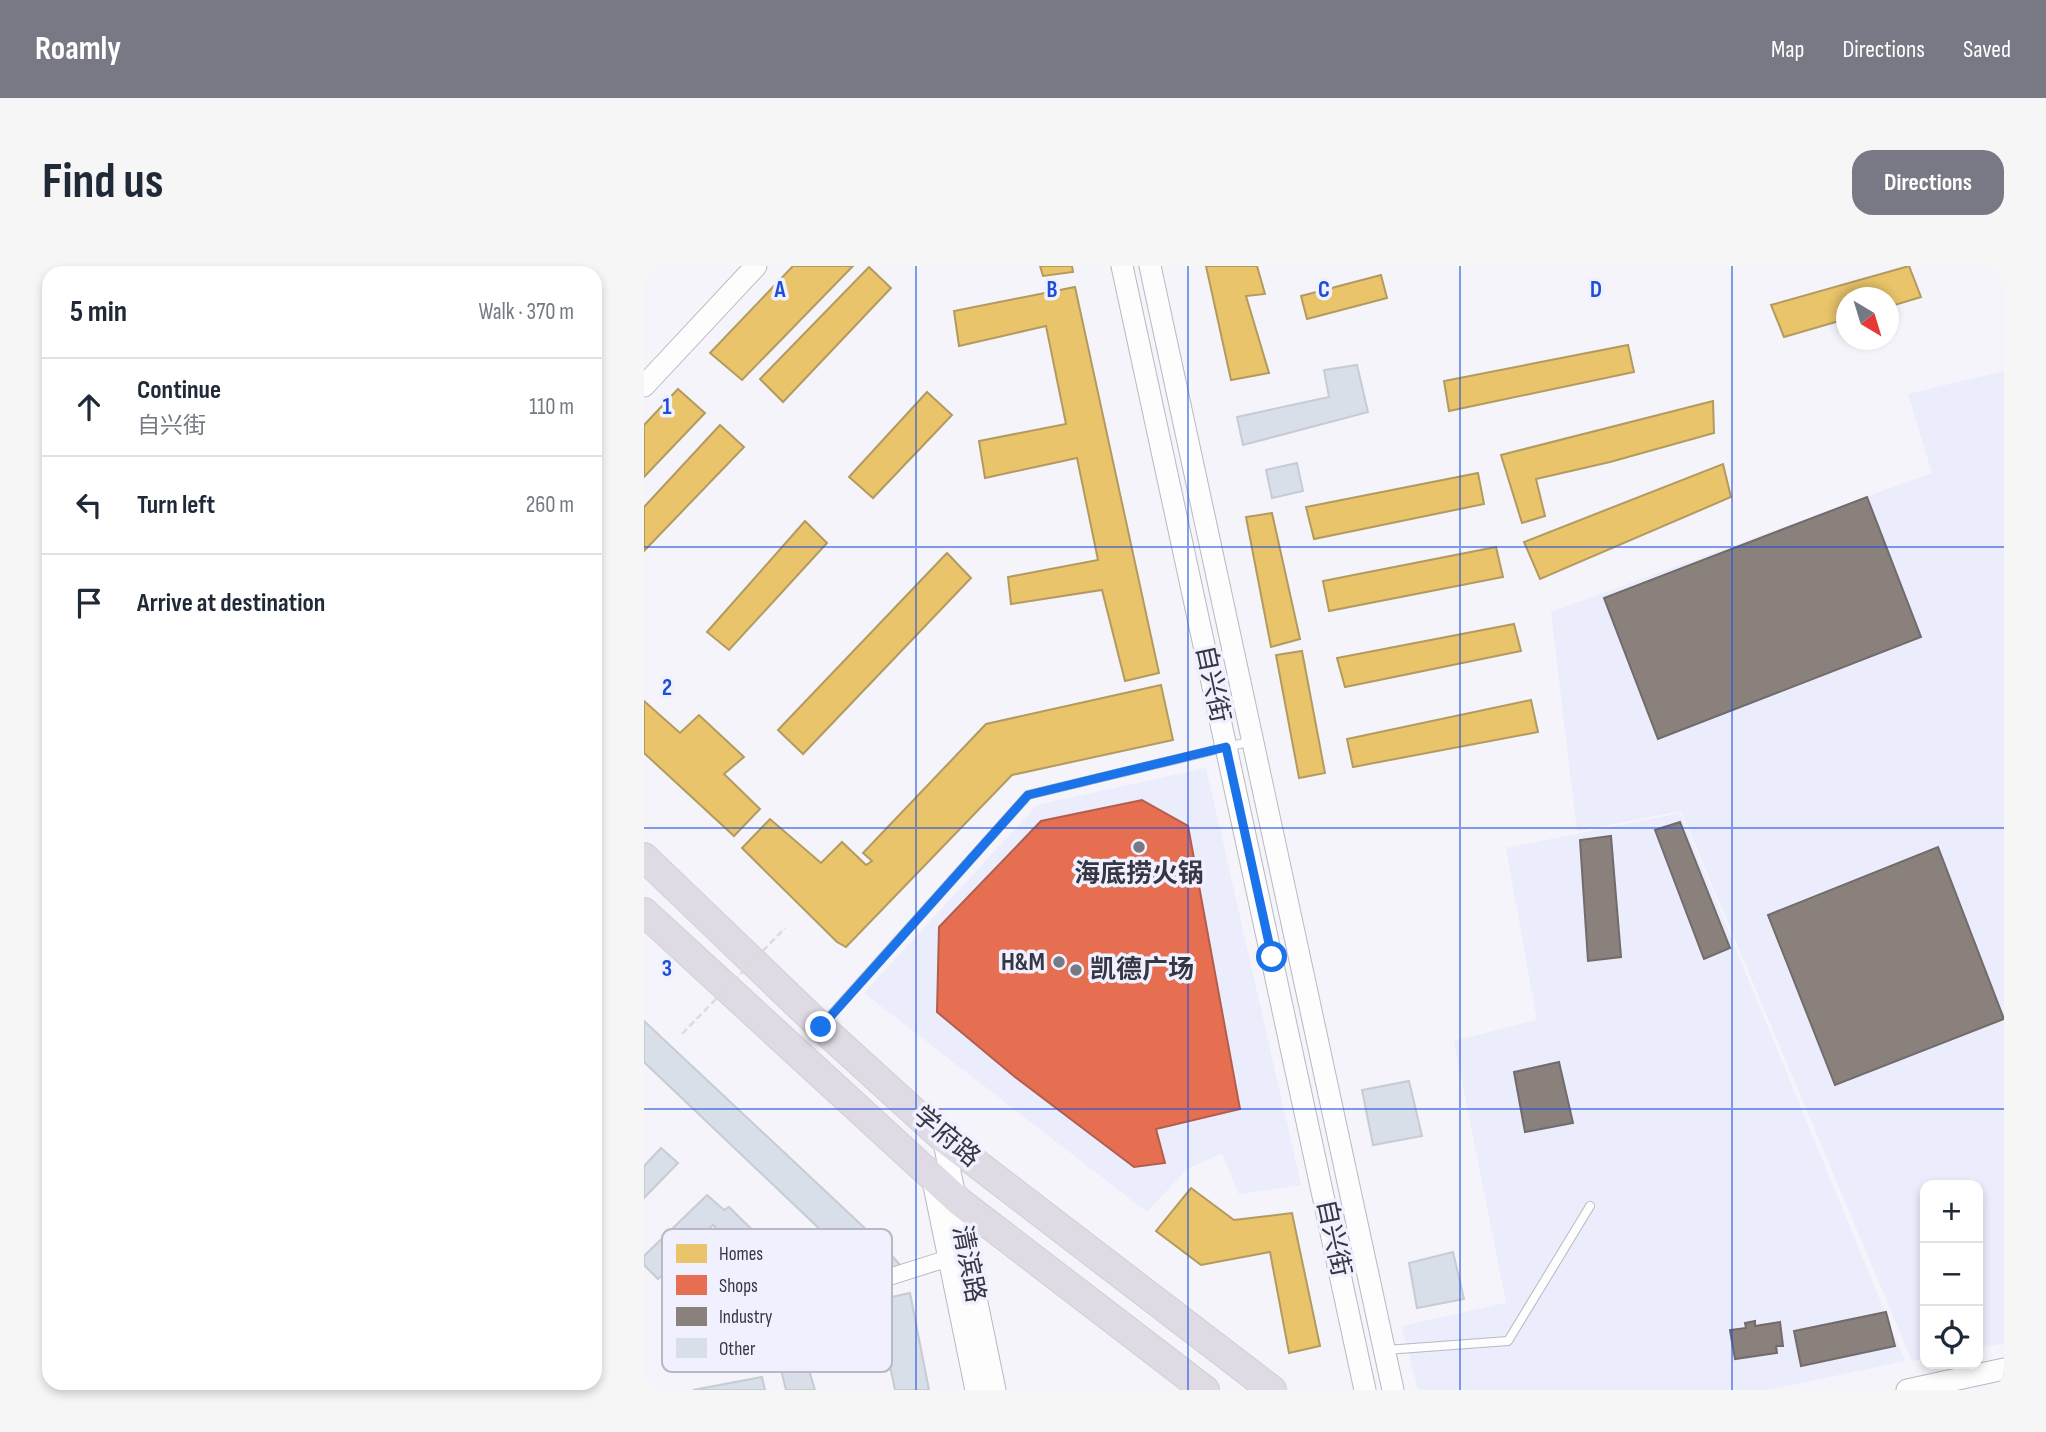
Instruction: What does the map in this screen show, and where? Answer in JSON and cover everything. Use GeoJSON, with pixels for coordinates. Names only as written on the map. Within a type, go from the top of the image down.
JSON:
{"type":"FeatureCollection","features":[{"type":"Feature","properties":{"kind":"highway","name":"学府路"},"geometry":{"type":"LineString","coordinates":[[644,857],[821,1027],[943,1138],[1264,1384]]}},
{"type":"Feature","properties":{"kind":"highway","name":"学府路"},"geometry":{"type":"LineString","coordinates":[[644,912],[955,1198],[1205,1390]]}},
{"type":"Feature","properties":{"kind":"main road"},"geometry":{"type":"LineString","coordinates":[[644,366],[738,266]]}},
{"type":"Feature","properties":{"kind":"main road"},"geometry":{"type":"LineString","coordinates":[[644,386],[756,266]]}},
{"type":"Feature","properties":{"kind":"main road","name":"自兴街"},"geometry":{"type":"LineString","coordinates":[[1122,266],[1366,1390]]}},
{"type":"Feature","properties":{"kind":"main road","name":"自兴街"},"geometry":{"type":"LineString","coordinates":[[1150,266],[1393,1390]]}},
{"type":"Feature","properties":{"kind":"main road","name":"清滨路"},"geometry":{"type":"LineString","coordinates":[[943,1138],[995,1390]]}},
{"type":"Feature","properties":{"kind":"main road","name":"清滨路"},"geometry":{"type":"LineString","coordinates":[[932,1176],[976,1390]]}},
{"type":"Feature","properties":{"kind":"main road"},"geometry":{"type":"LineString","coordinates":[[1354,1390],[1358,1380],[1357,1350]]}},
{"type":"Feature","properties":{"kind":"main road"},"geometry":{"type":"LineString","coordinates":[[1907,1390],[2004,1369]]}},
{"type":"Feature","properties":{"kind":"main road"},"geometry":{"type":"LineString","coordinates":[[1264,1384],[1286,1390]]}},
{"type":"Feature","properties":{"kind":"street"},"geometry":{"type":"LineString","coordinates":[[892,1276],[949,1258]]}},
{"type":"Feature","properties":{"kind":"lane"},"geometry":{"type":"LineString","coordinates":[[821,1027],[1028,795],[1252,741]]}},
{"type":"Feature","properties":{"kind":"lane"},"geometry":{"type":"LineString","coordinates":[[1383,1350],[1508,1341],[1590,1206]]}},
{"type":"Feature","properties":{"kind":"path"},"geometry":{"type":"LineString","coordinates":[[682,1034],[785,928]]}},
{"type":"Feature","properties":{"kind":"shaded area"},"geometry":{"type":"Polygon","coordinates":[[[2004,371],[2004,1343],[1983,1347],[1983,1180],[1920,1180],[1920,1360],[1912,1361],[1681,811],[1577,831],[1551,612],[1932,473],[1908,394],[2004,371]]]}},
{"type":"Feature","properties":{"kind":"shaded area","name":"凯德广场"},"geometry":{"type":"Polygon","coordinates":[[[1206,768],[1301,1185],[1239,1194],[1222,1153],[1187,1169],[1147,1212],[864,993],[1037,805],[1206,768]]]}},
{"type":"Feature","properties":{"kind":"shaded area"},"geometry":{"type":"Polygon","coordinates":[[[1680,813],[1905,1361],[1767,1390],[1420,1390],[1402,1326],[1506,1303],[1454,1041],[1537,1020],[1506,848],[1680,813]]]}},
{"type":"Feature","properties":{"kind":"building: Homes"},"geometry":{"type":"Polygon","coordinates":[[[793,266],[853,266],[742,380],[710,353],[793,266]]]}},
{"type":"Feature","properties":{"kind":"building: Homes"},"geometry":{"type":"Polygon","coordinates":[[[1040,266],[1072,266],[1073,272],[1043,276],[1040,266]]]}},
{"type":"Feature","properties":{"kind":"building: Homes"},"geometry":{"type":"Polygon","coordinates":[[[1206,266],[1257,266],[1265,294],[1246,296],[1269,373],[1231,380],[1206,266]]]}},
{"type":"Feature","properties":{"kind":"building: Homes"},"geometry":{"type":"Polygon","coordinates":[[[1909,266],[1921,297],[1899,304],[1899,287],[1836,287],[1836,322],[1784,337],[1771,305],[1909,266]]]}},
{"type":"Feature","properties":{"kind":"building: Homes"},"geometry":{"type":"Polygon","coordinates":[[[869,267],[891,288],[783,402],[760,379],[869,267]]]}},
{"type":"Feature","properties":{"kind":"building: Homes"},"geometry":{"type":"Polygon","coordinates":[[[1381,275],[1387,298],[1307,319],[1301,296],[1381,275]]]}},
{"type":"Feature","properties":{"kind":"building: Homes"},"geometry":{"type":"Polygon","coordinates":[[[1075,287],[1159,673],[1125,681],[1102,590],[1011,604],[1008,577],[1098,560],[1077,458],[985,478],[979,441],[1066,424],[1046,326],[959,346],[954,311],[1075,287]]]}},
{"type":"Feature","properties":{"kind":"building: Homes"},"geometry":{"type":"Polygon","coordinates":[[[1628,345],[1634,372],[1449,411],[1444,381],[1628,345]]]}},
{"type":"Feature","properties":{"kind":"building: Homes"},"geometry":{"type":"Polygon","coordinates":[[[678,389],[705,413],[644,477],[644,425],[678,389]]]}},
{"type":"Feature","properties":{"kind":"building: Homes"},"geometry":{"type":"Polygon","coordinates":[[[927,392],[952,415],[873,498],[849,477],[927,392]]]}},
{"type":"Feature","properties":{"kind":"building: Homes"},"geometry":{"type":"Polygon","coordinates":[[[1713,401],[1714,433],[1536,479],[1545,516],[1522,523],[1501,455],[1713,401]]]}},
{"type":"Feature","properties":{"kind":"building: Homes"},"geometry":{"type":"Polygon","coordinates":[[[720,425],[744,447],[644,551],[644,507],[720,425]]]}},
{"type":"Feature","properties":{"kind":"building: Homes"},"geometry":{"type":"Polygon","coordinates":[[[1723,464],[1731,497],[1540,579],[1524,542],[1723,464]]]}},
{"type":"Feature","properties":{"kind":"building: Homes"},"geometry":{"type":"Polygon","coordinates":[[[1478,473],[1484,504],[1314,539],[1306,507],[1478,473]]]}},
{"type":"Feature","properties":{"kind":"building: Homes"},"geometry":{"type":"Polygon","coordinates":[[[1272,513],[1300,639],[1271,647],[1246,517],[1272,513]]]}},
{"type":"Feature","properties":{"kind":"building: Homes"},"geometry":{"type":"Polygon","coordinates":[[[805,521],[827,543],[729,650],[707,632],[805,521]]]}},
{"type":"Feature","properties":{"kind":"building: Homes"},"geometry":{"type":"Polygon","coordinates":[[[1496,547],[1503,577],[1329,611],[1323,581],[1496,547]]]}},
{"type":"Feature","properties":{"kind":"building: Homes"},"geometry":{"type":"Polygon","coordinates":[[[947,553],[971,578],[803,754],[778,730],[947,553]]]}},
{"type":"Feature","properties":{"kind":"building: Homes"},"geometry":{"type":"Polygon","coordinates":[[[1514,624],[1521,651],[1345,687],[1337,658],[1514,624]]]}},
{"type":"Feature","properties":{"kind":"building: Homes"},"geometry":{"type":"Polygon","coordinates":[[[1302,651],[1325,773],[1299,778],[1276,655],[1302,651]]]}},
{"type":"Feature","properties":{"kind":"building: Homes"},"geometry":{"type":"Polygon","coordinates":[[[1161,685],[1173,740],[1012,775],[846,947],[837,942],[742,848],[770,819],[821,863],[842,842],[866,865],[872,861],[863,853],[986,724],[1161,685]]]}},
{"type":"Feature","properties":{"kind":"building: Homes"},"geometry":{"type":"Polygon","coordinates":[[[1531,700],[1538,732],[1353,767],[1347,739],[1531,700]]]}},
{"type":"Feature","properties":{"kind":"building: Homes"},"geometry":{"type":"Polygon","coordinates":[[[644,701],[680,733],[699,715],[744,757],[724,774],[760,809],[734,836],[644,753],[644,701]]]}},
{"type":"Feature","properties":{"kind":"building: Homes"},"geometry":{"type":"Polygon","coordinates":[[[1191,1188],[1234,1220],[1292,1213],[1320,1346],[1289,1353],[1270,1252],[1201,1265],[1156,1231],[1191,1188]]]}},
{"type":"Feature","properties":{"kind":"building: Shops","name":"凯德广场"},"geometry":{"type":"Polygon","coordinates":[[[1142,800],[1188,826],[1240,1109],[1156,1129],[1165,1163],[1134,1167],[1015,1077],[937,1012],[939,927],[1041,821],[1142,800]]]}},
{"type":"Feature","properties":{"kind":"building: Industry"},"geometry":{"type":"Polygon","coordinates":[[[1867,497],[1921,637],[1658,739],[1604,598],[1867,497]]]}},
{"type":"Feature","properties":{"kind":"building: Industry"},"geometry":{"type":"Polygon","coordinates":[[[1680,822],[1730,948],[1704,959],[1655,830],[1680,822]]]}},
{"type":"Feature","properties":{"kind":"building: Industry"},"geometry":{"type":"Polygon","coordinates":[[[1611,836],[1621,957],[1588,961],[1580,840],[1611,836]]]}},
{"type":"Feature","properties":{"kind":"building: Industry"},"geometry":{"type":"Polygon","coordinates":[[[1938,847],[2004,1019],[1835,1085],[1768,915],[1938,847]]]}},
{"type":"Feature","properties":{"kind":"building: Industry"},"geometry":{"type":"Polygon","coordinates":[[[1559,1062],[1573,1123],[1525,1132],[1514,1072],[1559,1062]]]}},
{"type":"Feature","properties":{"kind":"building: Industry"},"geometry":{"type":"Polygon","coordinates":[[[1886,1312],[1895,1346],[1801,1366],[1794,1331],[1886,1312]]]}},
{"type":"Feature","properties":{"kind":"building: Industry"},"geometry":{"type":"Polygon","coordinates":[[[1755,1321],[1755,1326],[1780,1322],[1783,1346],[1776,1346],[1777,1353],[1735,1359],[1730,1330],[1746,1328],[1745,1323],[1755,1321]]]}},
{"type":"Feature","properties":{"kind":"building: Other"},"geometry":{"type":"Polygon","coordinates":[[[1357,365],[1368,412],[1243,445],[1237,417],[1329,397],[1324,370],[1357,365]]]}},
{"type":"Feature","properties":{"kind":"building: Other"},"geometry":{"type":"Polygon","coordinates":[[[1297,463],[1303,491],[1272,498],[1266,470],[1297,463]]]}},
{"type":"Feature","properties":{"kind":"building: Other"},"geometry":{"type":"Polygon","coordinates":[[[644,1021],[866,1229],[820,1229],[644,1062],[644,1021]]]}},
{"type":"Feature","properties":{"kind":"building: Other"},"geometry":{"type":"Polygon","coordinates":[[[1409,1081],[1422,1136],[1373,1145],[1362,1090],[1409,1081]]]}},
{"type":"Feature","properties":{"kind":"building: Other"},"geometry":{"type":"Polygon","coordinates":[[[661,1148],[678,1163],[644,1198],[644,1166],[661,1148]]]}},
{"type":"Feature","properties":{"kind":"building: Other"},"geometry":{"type":"Polygon","coordinates":[[[707,1195],[724,1210],[729,1207],[751,1229],[717,1229],[713,1225],[709,1229],[672,1229],[707,1195]]]}},
{"type":"Feature","properties":{"kind":"building: Other"},"geometry":{"type":"Polygon","coordinates":[[[662,1239],[662,1275],[658,1279],[644,1265],[644,1256],[662,1239]]]}},
{"type":"Feature","properties":{"kind":"building: Other"},"geometry":{"type":"Polygon","coordinates":[[[1453,1252],[1464,1299],[1417,1308],[1409,1263],[1453,1252]]]}},
{"type":"Feature","properties":{"kind":"building: Other"},"geometry":{"type":"Polygon","coordinates":[[[892,1256],[900,1265],[892,1269],[892,1256]]]}},
{"type":"Feature","properties":{"kind":"building: Other"},"geometry":{"type":"Polygon","coordinates":[[[910,1293],[929,1390],[895,1390],[891,1372],[892,1297],[910,1293]]]}},
{"type":"Feature","properties":{"kind":"building: Other"},"geometry":{"type":"Polygon","coordinates":[[[782,1372],[810,1372],[815,1390],[786,1390],[782,1372]]]}},
{"type":"Feature","properties":{"kind":"building: Other"},"geometry":{"type":"Polygon","coordinates":[[[762,1377],[765,1390],[693,1390],[762,1377]]]}},
{"type":"Feature","properties":{"kind":"place","name":"海底捞火锅"},"geometry":{"type":"Point","coordinates":[1139,847]}},
{"type":"Feature","properties":{"kind":"place","name":"H&M"},"geometry":{"type":"Point","coordinates":[1059,962]}},
{"type":"Feature","properties":{"kind":"place","name":"凯德广场"},"geometry":{"type":"Point","coordinates":[1076,970]}},
{"type":"Feature","properties":{"kind":"route"},"geometry":{"type":"LineString","coordinates":[[821,1027],[1028,795],[1226,747],[1272,957]]}}]}
